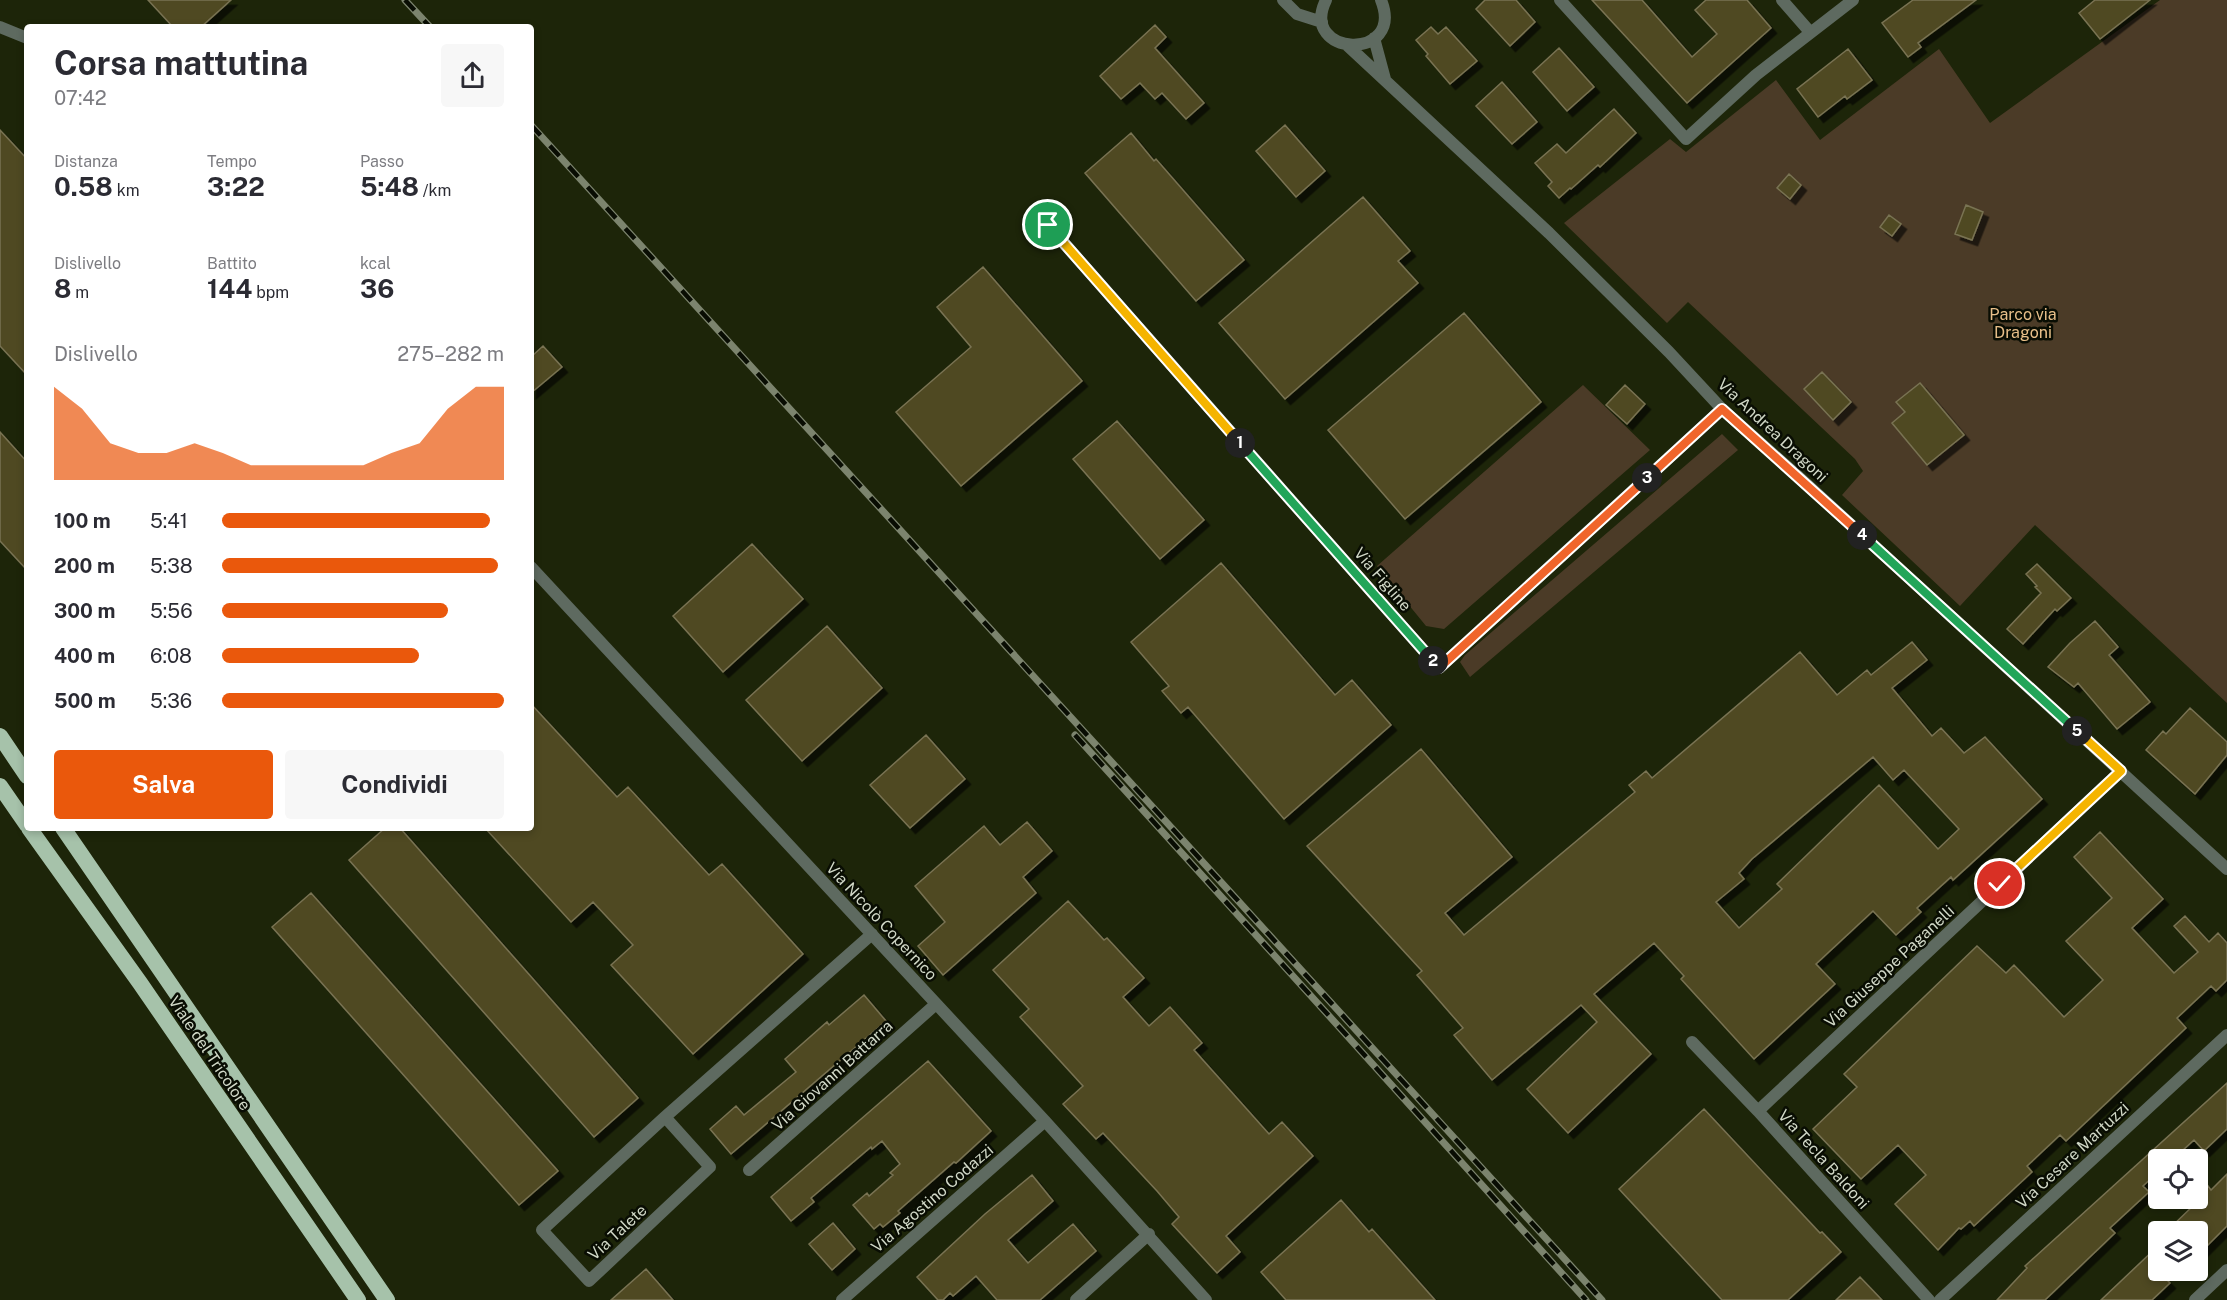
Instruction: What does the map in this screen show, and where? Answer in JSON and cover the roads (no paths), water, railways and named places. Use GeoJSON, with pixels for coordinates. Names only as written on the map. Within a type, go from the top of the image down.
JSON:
{"type":"FeatureCollection","features":[{"type":"Feature","properties":{"kind":"highway"},"geometry":{"type":"LineString","coordinates":[[0,736],[24,772]]}},
{"type":"Feature","properties":{"kind":"highway","name":"Viale del Tricolore"},"geometry":{"type":"LineString","coordinates":[[0,786],[24,820]]}},
{"type":"Feature","properties":{"kind":"highway","name":"Viale del Tricolore"},"geometry":{"type":"LineString","coordinates":[[31,831],[140,983],[358,1300]]}},
{"type":"Feature","properties":{"kind":"highway","name":"Viale del Tricolore"},"geometry":{"type":"LineString","coordinates":[[65,831],[387,1300]]}},
{"type":"Feature","properties":{"kind":"street"},"geometry":{"type":"LineString","coordinates":[[1283,0],[1297,14],[1323,22],[1322,11],[1326,0]]}},
{"type":"Feature","properties":{"kind":"street"},"geometry":{"type":"LineString","coordinates":[[1347,45],[1361,45],[1374,39],[1383,24],[1385,15],[1381,0]]}},
{"type":"Feature","properties":{"kind":"street"},"geometry":{"type":"LineString","coordinates":[[1560,0],[1686,139],[1756,75],[1853,0]]}},
{"type":"Feature","properties":{"kind":"street"},"geometry":{"type":"LineString","coordinates":[[1782,0],[1810,32]]}},
{"type":"Feature","properties":{"kind":"street","name":"Via Andrea Dragoni"},"geometry":{"type":"LineString","coordinates":[[1323,22],[1331,37],[1347,45],[1549,233],[1669,352],[1722,409],[2227,869]]}},
{"type":"Feature","properties":{"kind":"street"},"geometry":{"type":"LineString","coordinates":[[0,27],[24,37]]}},
{"type":"Feature","properties":{"kind":"street"},"geometry":{"type":"LineString","coordinates":[[1374,39],[1385,80]]}},
{"type":"Feature","properties":{"kind":"street","name":"Via Figline"},"geometry":{"type":"LineString","coordinates":[[1048,225],[1439,668],[1722,409]]}},
{"type":"Feature","properties":{"kind":"street","name":"Via Nicolò Copernico"},"geometry":{"type":"LineString","coordinates":[[534,570],[1149,1234],[1206,1300]]}},
{"type":"Feature","properties":{"kind":"street","name":"Via Giuseppe Paganelli"},"geometry":{"type":"LineString","coordinates":[[1758,1111],[2121,771]]}},
{"type":"Feature","properties":{"kind":"street","name":"Via Talete"},"geometry":{"type":"LineString","coordinates":[[664,1117],[710,1167],[589,1281],[542,1230],[664,1117],[872,934]]}},
{"type":"Feature","properties":{"kind":"street","name":"Via Giovanni Battarra"},"geometry":{"type":"LineString","coordinates":[[749,1170],[936,1004]]}},
{"type":"Feature","properties":{"kind":"street","name":"Via Cesare Martuzzi"},"geometry":{"type":"LineString","coordinates":[[1940,1300],[2227,1035]]}},
{"type":"Feature","properties":{"kind":"street","name":"Via Tecla Baldoni"},"geometry":{"type":"LineString","coordinates":[[1692,1042],[1758,1111],[1929,1300]]}},
{"type":"Feature","properties":{"kind":"street","name":"Via Agostino Codazzi"},"geometry":{"type":"LineString","coordinates":[[842,1300],[1044,1120]]}},
{"type":"Feature","properties":{"kind":"street"},"geometry":{"type":"LineString","coordinates":[[1076,1300],[1149,1234]]}},
{"type":"Feature","properties":{"kind":"street"},"geometry":{"type":"LineString","coordinates":[[2195,1300],[2227,1270]]}},
{"type":"Feature","properties":{"kind":"railway"},"geometry":{"type":"LineString","coordinates":[[405,0],[427,24]]}},
{"type":"Feature","properties":{"kind":"railway"},"geometry":{"type":"LineString","coordinates":[[534,128],[1602,1300]]}},
{"type":"Feature","properties":{"kind":"railway"},"geometry":{"type":"LineString","coordinates":[[1075,735],[1586,1300]]}},
{"type":"Feature","properties":{"kind":"park label","name":"Parco via Dragoni"},"geometry":{"type":"Point","coordinates":[2023,323]}}]}
